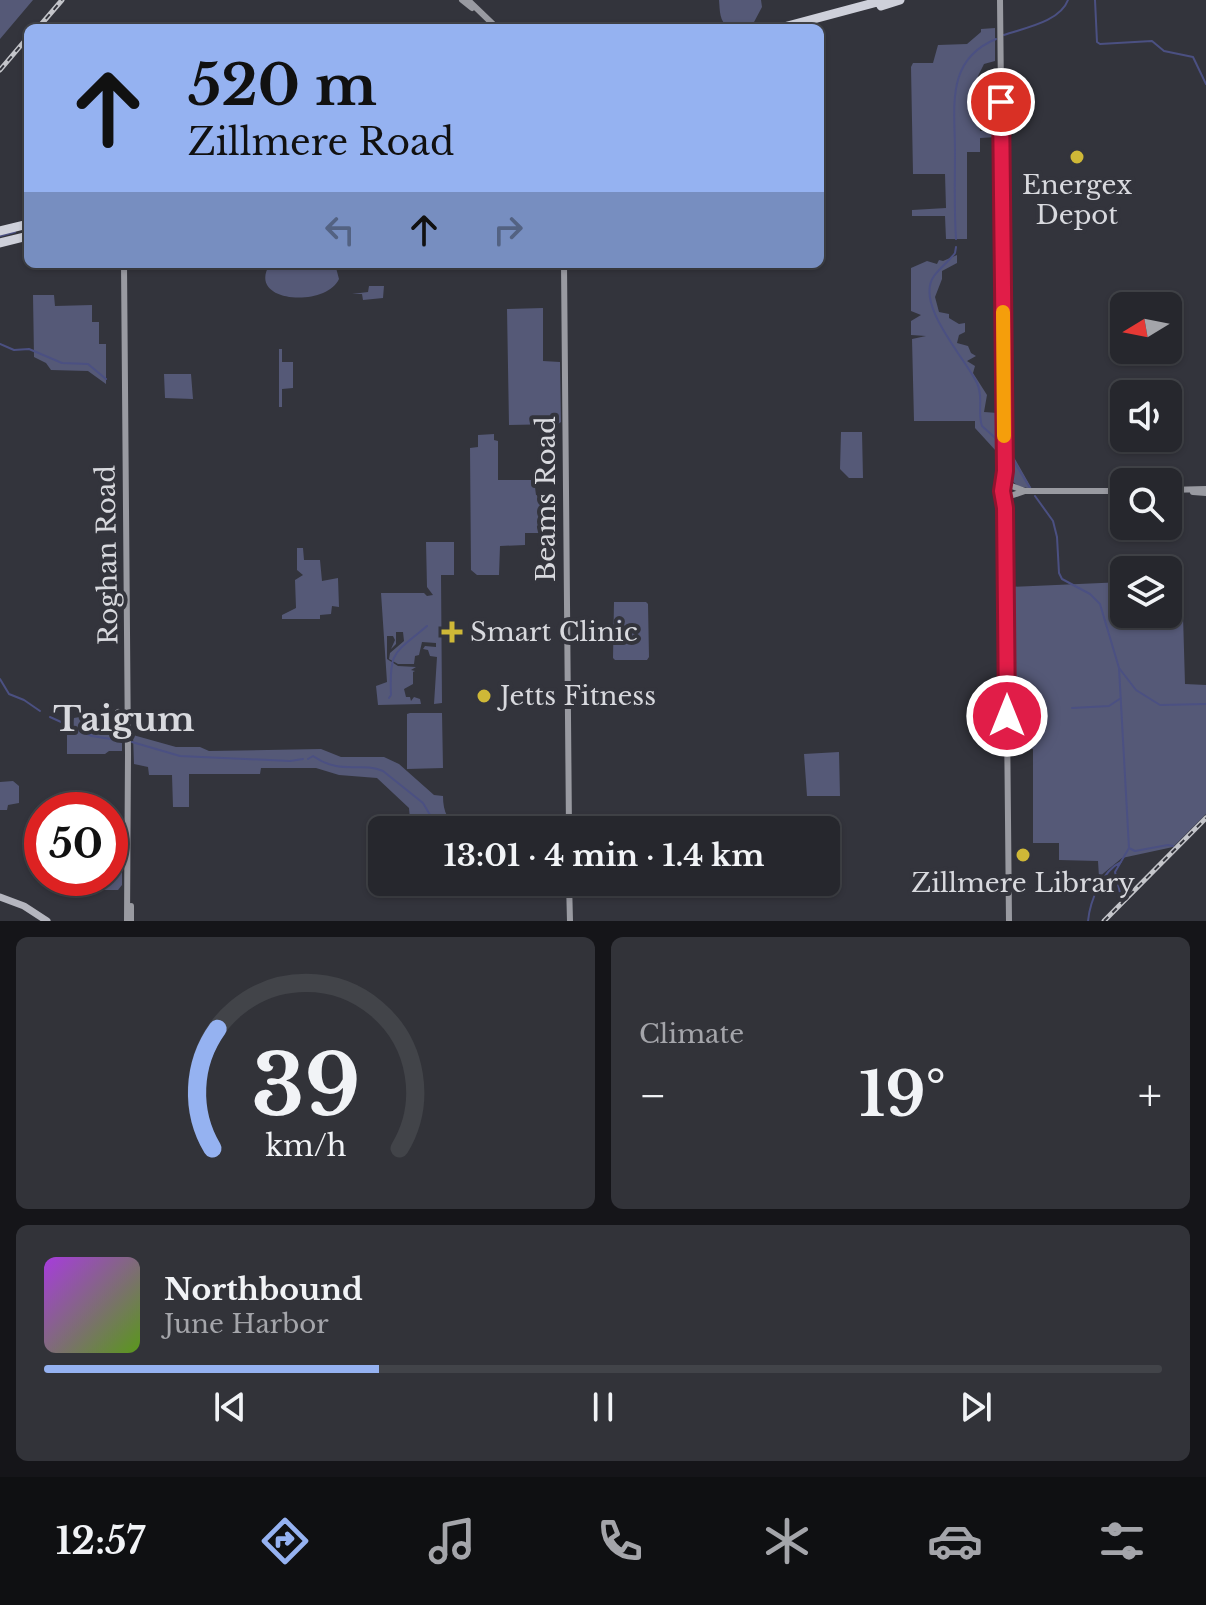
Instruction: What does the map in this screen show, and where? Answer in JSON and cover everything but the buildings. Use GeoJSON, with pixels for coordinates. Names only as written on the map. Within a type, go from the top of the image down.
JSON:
{"type":"FeatureCollection","features":[{"type":"Feature","properties":{"kind":"highway"},"geometry":{"type":"LineString","coordinates":[[795,24],[885,0]]}},
{"type":"Feature","properties":{"kind":"highway"},"geometry":{"type":"LineString","coordinates":[[813,24],[900,0]]}},
{"type":"Feature","properties":{"kind":"highway"},"geometry":{"type":"LineString","coordinates":[[0,231],[24,225]]}},
{"type":"Feature","properties":{"kind":"highway"},"geometry":{"type":"LineString","coordinates":[[0,243],[24,237]]}},
{"type":"Feature","properties":{"kind":"main road"},"geometry":{"type":"LineString","coordinates":[[462,0],[478,11]]}},
{"type":"Feature","properties":{"kind":"main road"},"geometry":{"type":"LineString","coordinates":[[468,0],[493,24]]}},
{"type":"Feature","properties":{"kind":"main road"},"geometry":{"type":"LineString","coordinates":[[1000,0],[1005,471],[1009,491],[1005,508],[1009,921]]}},
{"type":"Feature","properties":{"kind":"main road","name":"Roghan Road"},"geometry":{"type":"LineString","coordinates":[[124,268],[129,921]]}},
{"type":"Feature","properties":{"kind":"main road","name":"Beams Road"},"geometry":{"type":"LineString","coordinates":[[564,268],[569,816]]}},
{"type":"Feature","properties":{"kind":"main road"},"geometry":{"type":"LineString","coordinates":[[1182,490],[1206,491]]}},
{"type":"Feature","properties":{"kind":"main road"},"geometry":{"type":"LineString","coordinates":[[1009,491],[1110,491]]}},
{"type":"Feature","properties":{"kind":"main road"},"geometry":{"type":"LineString","coordinates":[[997,703],[1007,697]]}},
{"type":"Feature","properties":{"kind":"main road"},"geometry":{"type":"LineString","coordinates":[[118,712],[128,729]]}},
{"type":"Feature","properties":{"kind":"main road"},"geometry":{"type":"LineString","coordinates":[[568,921],[569,896]]}},
{"type":"Feature","properties":{"kind":"main road"},"geometry":{"type":"LineString","coordinates":[[0,899],[40,921]]}},
{"type":"Feature","properties":{"kind":"main road"},"geometry":{"type":"LineString","coordinates":[[0,899],[24,906],[47,921]]}},
{"type":"Feature","properties":{"kind":"shaded area"},"geometry":{"type":"Polygon","coordinates":[[[0,0],[33,0],[0,39],[0,0]]]}},
{"type":"Feature","properties":{"kind":"shaded area"},"geometry":{"type":"Polygon","coordinates":[[[719,0],[761,0],[762,7],[753,24],[725,24],[719,0]]]}},
{"type":"Feature","properties":{"kind":"shaded area"},"geometry":{"type":"Polygon","coordinates":[[[995,28],[995,61],[984,64],[978,76],[972,108],[979,108],[980,131],[997,131],[997,137],[980,138],[980,152],[967,152],[967,239],[946,239],[945,216],[912,216],[912,210],[946,208],[945,174],[913,174],[911,67],[913,63],[933,63],[938,45],[967,44],[981,29],[995,28]]]}},
{"type":"Feature","properties":{"kind":"shaded area"},"geometry":{"type":"Polygon","coordinates":[[[957,255],[957,263],[942,271],[935,297],[939,312],[949,314],[949,318],[959,324],[965,323],[965,332],[959,335],[957,343],[968,346],[976,356],[967,361],[975,366],[973,373],[987,395],[984,412],[998,413],[1001,448],[996,451],[975,428],[975,421],[914,421],[912,339],[926,336],[911,335],[911,321],[921,315],[911,311],[911,268],[927,261],[937,264],[939,260],[957,255]]]}},
{"type":"Feature","properties":{"kind":"shaded area"},"geometry":{"type":"Polygon","coordinates":[[[268,268],[336,268],[339,279],[319,294],[290,297],[277,294],[268,287],[265,277],[268,268]]]}},
{"type":"Feature","properties":{"kind":"shaded area"},"geometry":{"type":"Polygon","coordinates":[[[369,286],[384,286],[383,298],[363,300],[362,294],[352,294],[368,292],[369,286]]]}},
{"type":"Feature","properties":{"kind":"shaded area"},"geometry":{"type":"Polygon","coordinates":[[[33,295],[54,295],[55,306],[92,305],[92,322],[99,322],[99,344],[106,344],[106,384],[88,371],[51,370],[46,363],[34,357],[33,295]]]}},
{"type":"Feature","properties":{"kind":"shaded area"},"geometry":{"type":"Polygon","coordinates":[[[543,308],[543,361],[560,362],[561,422],[509,425],[507,309],[543,308]]]}},
{"type":"Feature","properties":{"kind":"shaded area"},"geometry":{"type":"Polygon","coordinates":[[[279,349],[282,349],[282,362],[293,362],[293,388],[282,389],[282,407],[279,407],[279,349]]]}},
{"type":"Feature","properties":{"kind":"shaded area"},"geometry":{"type":"Polygon","coordinates":[[[164,374],[191,374],[193,399],[165,398],[164,374]]]}},
{"type":"Feature","properties":{"kind":"shaded area"},"geometry":{"type":"Polygon","coordinates":[[[841,432],[862,432],[863,478],[849,478],[840,469],[841,432]]]}},
{"type":"Feature","properties":{"kind":"shaded area"},"geometry":{"type":"Polygon","coordinates":[[[494,434],[494,440],[498,441],[498,480],[534,480],[536,495],[540,496],[543,506],[543,533],[525,533],[525,545],[500,546],[499,575],[477,575],[471,570],[470,448],[478,447],[478,435],[494,434]]]}},
{"type":"Feature","properties":{"kind":"shaded area"},"geometry":{"type":"Polygon","coordinates":[[[1007,445],[1032,489],[1018,486],[1011,480],[1007,445]]]}},
{"type":"Feature","properties":{"kind":"shaded area"},"geometry":{"type":"Polygon","coordinates":[[[426,542],[454,542],[454,575],[441,575],[442,703],[434,704],[437,657],[430,656],[428,650],[423,649],[425,646],[436,647],[436,643],[422,642],[414,664],[398,664],[389,659],[390,653],[404,641],[403,632],[396,632],[396,644],[391,649],[395,640],[393,636],[387,636],[387,659],[398,666],[416,667],[411,670],[415,671],[413,684],[404,689],[406,697],[410,697],[411,701],[414,697],[420,699],[421,704],[378,705],[376,686],[387,682],[381,593],[433,595],[427,587],[426,542]]]}},
{"type":"Feature","properties":{"kind":"shaded area"},"geometry":{"type":"Polygon","coordinates":[[[297,548],[303,548],[304,560],[320,560],[322,581],[338,578],[339,607],[332,606],[331,614],[320,615],[320,619],[282,619],[282,615],[296,608],[295,580],[303,575],[297,570],[297,548]]]}},
{"type":"Feature","properties":{"kind":"shaded area"},"geometry":{"type":"Polygon","coordinates":[[[1182,581],[1185,684],[1206,685],[1206,814],[1173,847],[1122,858],[1099,877],[1098,861],[1059,860],[1059,843],[1033,843],[1033,749],[1011,748],[1009,587],[1110,583],[1110,628],[1182,628],[1182,581]]]}},
{"type":"Feature","properties":{"kind":"shaded area"},"geometry":{"type":"Polygon","coordinates":[[[614,602],[648,604],[647,660],[613,658],[614,602]]]}},
{"type":"Feature","properties":{"kind":"shaded area"},"geometry":{"type":"Polygon","coordinates":[[[442,713],[443,768],[407,769],[407,714],[442,713]]]}},
{"type":"Feature","properties":{"kind":"shaded area"},"geometry":{"type":"Polygon","coordinates":[[[80,717],[111,735],[122,736],[122,751],[67,754],[67,732],[74,718],[80,717]]]}},
{"type":"Feature","properties":{"kind":"shaded area"},"geometry":{"type":"Polygon","coordinates":[[[133,735],[176,747],[200,747],[209,751],[321,749],[341,757],[384,757],[399,764],[434,795],[443,796],[447,816],[410,816],[409,808],[377,778],[339,775],[316,768],[261,768],[260,774],[189,774],[189,807],[173,807],[172,775],[149,775],[148,767],[134,764],[133,735]]]}},
{"type":"Feature","properties":{"kind":"shaded area"},"geometry":{"type":"Polygon","coordinates":[[[839,752],[840,796],[807,796],[804,754],[839,752]]]}},
{"type":"Feature","properties":{"kind":"shaded area"},"geometry":{"type":"Polygon","coordinates":[[[13,781],[19,786],[19,803],[8,805],[7,810],[0,810],[0,782],[13,781]]]}},
{"type":"Feature","properties":{"kind":"waterway"},"geometry":{"type":"LineString","coordinates":[[1004,35],[1050,19],[1064,8],[1068,0]]}},
{"type":"Feature","properties":{"kind":"waterway"},"geometry":{"type":"LineString","coordinates":[[1095,0],[1097,42],[1152,41],[1164,51],[1193,57],[1206,84]]}},
{"type":"Feature","properties":{"kind":"waterway"},"geometry":{"type":"LineString","coordinates":[[956,239],[956,86],[968,59],[996,39]]}},
{"type":"Feature","properties":{"kind":"waterway"},"geometry":{"type":"LineString","coordinates":[[0,236],[15,232]]}},
{"type":"Feature","properties":{"kind":"waterway"},"geometry":{"type":"LineString","coordinates":[[956,247],[955,253],[934,276],[930,288],[931,301],[944,331],[977,383],[982,426],[1001,443]]}},
{"type":"Feature","properties":{"kind":"waterway"},"geometry":{"type":"LineString","coordinates":[[0,344],[14,350],[29,349],[62,363],[88,364],[106,379]]}},
{"type":"Feature","properties":{"kind":"waterway"},"geometry":{"type":"LineString","coordinates":[[1008,451],[1030,488]]}},
{"type":"Feature","properties":{"kind":"waterway"},"geometry":{"type":"LineString","coordinates":[[1035,496],[1053,521],[1062,579],[1090,594],[1100,604],[1119,668],[1136,690],[1160,705],[1206,704]]}},
{"type":"Feature","properties":{"kind":"waterway"},"geometry":{"type":"LineString","coordinates":[[389,698],[391,669],[396,654],[427,626]]}},
{"type":"Feature","properties":{"kind":"waterway"},"geometry":{"type":"LineString","coordinates":[[1119,668],[1129,848],[1115,872],[1121,897]]}},
{"type":"Feature","properties":{"kind":"waterway"},"geometry":{"type":"LineString","coordinates":[[0,679],[9,694],[40,711]]}},
{"type":"Feature","properties":{"kind":"waterway"},"geometry":{"type":"LineString","coordinates":[[1072,708],[1109,706],[1121,698]]}},
{"type":"Feature","properties":{"kind":"waterway"},"geometry":{"type":"LineString","coordinates":[[50,717],[92,736],[124,741]]}},
{"type":"Feature","properties":{"kind":"waterway"},"geometry":{"type":"LineString","coordinates":[[132,742],[180,756],[303,759]]}},
{"type":"Feature","properties":{"kind":"waterway"},"geometry":{"type":"LineString","coordinates":[[308,759],[313,756],[342,767],[383,771],[423,803],[431,816]]}},
{"type":"Feature","properties":{"kind":"waterway"},"geometry":{"type":"LineString","coordinates":[[1129,848],[1135,851],[1173,846]]}},
{"type":"Feature","properties":{"kind":"waterway"},"geometry":{"type":"LineString","coordinates":[[1088,921],[1098,887],[1108,872],[1121,862]]}},
{"type":"Feature","properties":{"kind":"railway"},"geometry":{"type":"LineString","coordinates":[[41,24],[62,0]]}},
{"type":"Feature","properties":{"kind":"railway"},"geometry":{"type":"LineString","coordinates":[[0,70],[24,42]]}},
{"type":"Feature","properties":{"kind":"railway"},"geometry":{"type":"LineString","coordinates":[[1104,921],[1206,818]]}},
{"type":"Feature","properties":{"kind":"slow traffic"},"geometry":{"type":"LineString","coordinates":[[1003,312],[1004,436]]}},
{"type":"Feature","properties":{"kind":"place","name":"Energex Depot"},"geometry":{"type":"Point","coordinates":[1077,157]}},
{"type":"Feature","properties":{"kind":"place","name":"Smart Clinic"},"geometry":{"type":"Point","coordinates":[452,632]}},
{"type":"Feature","properties":{"kind":"place","name":"Jetts Fitness"},"geometry":{"type":"Point","coordinates":[484,696]}},
{"type":"Feature","properties":{"kind":"place","name":"Zillmere Library"},"geometry":{"type":"Point","coordinates":[1023,855]}},
{"type":"Feature","properties":{"kind":"district","name":"Taigum"},"geometry":{"type":"Point","coordinates":[124,719]}},
{"type":"Feature","properties":{"kind":"route"},"geometry":{"type":"LineString","coordinates":[[1001,102],[1005,471],[1002,491],[1005,508],[1007,716]]}}]}
